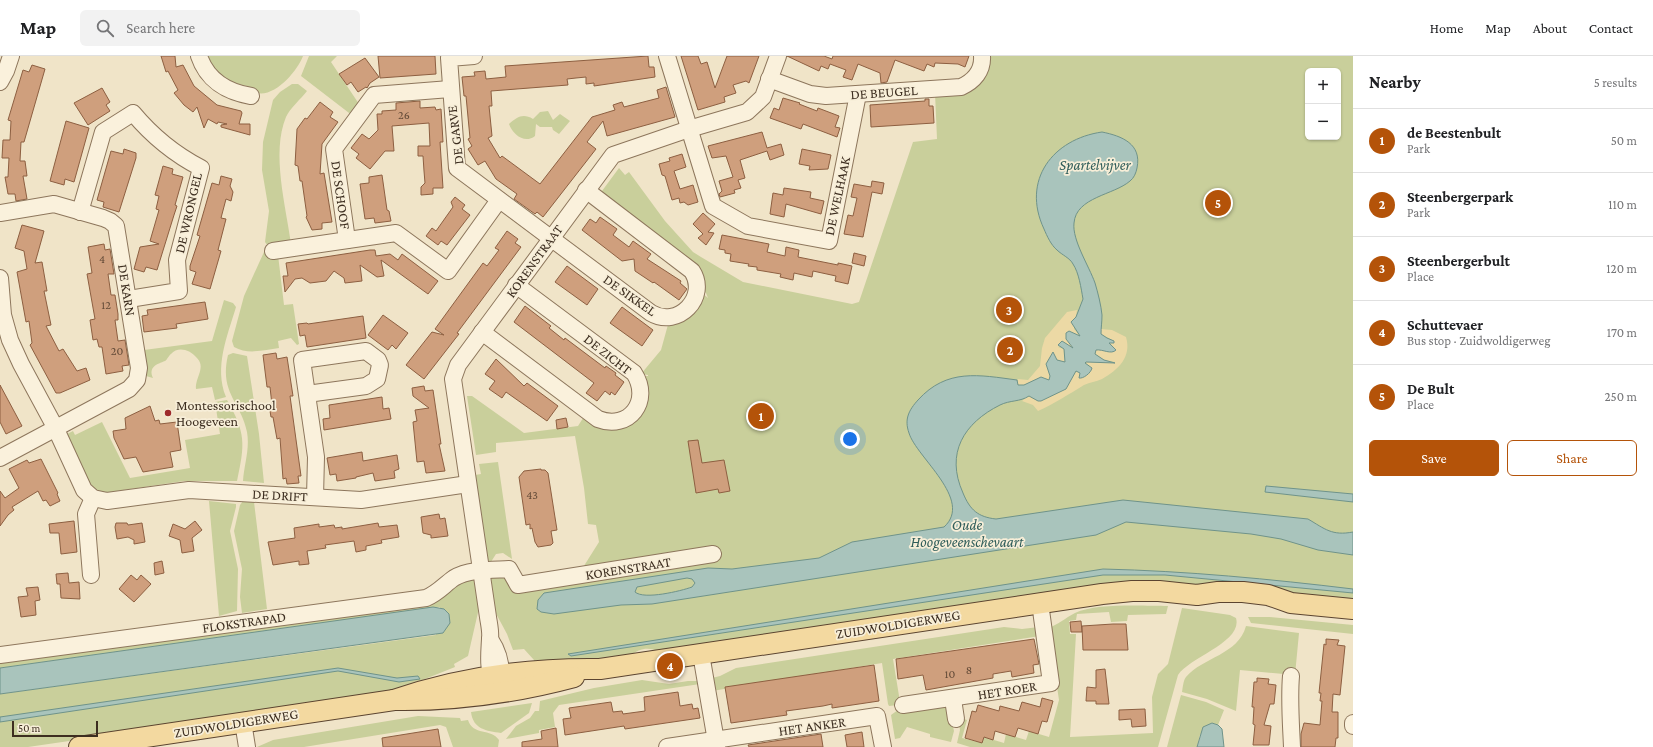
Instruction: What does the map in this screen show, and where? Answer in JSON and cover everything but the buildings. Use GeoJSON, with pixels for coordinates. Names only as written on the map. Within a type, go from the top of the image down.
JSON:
{"type":"FeatureCollection","features":[{"type":"Feature","properties":{"kind":"main road","name":"ZUIDWOLDIGERWEG"},"geometry":{"type":"LineString","coordinates":[[79,747],[394,700],[431,701],[467,698],[498,681],[532,688],[600,669],[1040,603],[1132,592],[1160,591],[1197,595],[1218,592],[1243,592],[1268,595],[1291,603],[1353,610]]}},
{"type":"Feature","properties":{"kind":"street"},"geometry":{"type":"LineString","coordinates":[[0,65],[2,56]]}},
{"type":"Feature","properties":{"kind":"street"},"geometry":{"type":"LineString","coordinates":[[0,82],[6,71],[11,56]]}},
{"type":"Feature","properties":{"kind":"street"},"geometry":{"type":"LineString","coordinates":[[199,56],[206,72],[218,84],[232,92],[252,96]]}},
{"type":"Feature","properties":{"kind":"street","name":"DE GARVE"},"geometry":{"type":"LineString","coordinates":[[474,56],[449,58],[457,168],[550,239]]}},
{"type":"Feature","properties":{"kind":"street"},"geometry":{"type":"LineString","coordinates":[[667,56],[689,129]]}},
{"type":"Feature","properties":{"kind":"street","name":"KORENSTRAAT"},"geometry":{"type":"LineString","coordinates":[[498,681],[498,650],[490,639],[453,379],[458,365],[613,155],[689,129],[748,112],[763,97],[778,56]]}},
{"type":"Feature","properties":{"kind":"street","name":"DE BEUGEL"},"geometry":{"type":"LineString","coordinates":[[770,79],[817,96],[961,87],[967,84],[978,74],[982,56]]}},
{"type":"Feature","properties":{"kind":"street","name":"DE SCHOOF"},"geometry":{"type":"LineString","coordinates":[[347,240],[334,149],[374,95],[450,88]]}},
{"type":"Feature","properties":{"kind":"street","name":"DE WELHAAK"},"geometry":{"type":"LineString","coordinates":[[689,129],[713,206],[748,226],[829,241],[858,94]]}},
{"type":"Feature","properties":{"kind":"street","name":"DE WRONGEL"},"geometry":{"type":"LineString","coordinates":[[80,212],[103,132],[133,113],[160,142],[184,159],[201,168],[177,260],[179,291],[129,299]]}},
{"type":"Feature","properties":{"kind":"street","name":"DE SIKKEL"},"geometry":{"type":"LineString","coordinates":[[550,239],[655,315],[665,317],[674,316],[684,311],[692,303],[696,295],[698,285],[692,271],[586,190]]}},
{"type":"Feature","properties":{"kind":"street","name":"DE SCHOOF"},"geometry":{"type":"LineString","coordinates":[[273,251],[396,233],[448,271],[499,200]]}},
{"type":"Feature","properties":{"kind":"street","name":"DE KARN"},"geometry":{"type":"LineString","coordinates":[[0,213],[54,204],[103,218],[116,226],[139,368],[137,380],[129,389],[55,427],[0,458]]}},
{"type":"Feature","properties":{"kind":"street"},"geometry":{"type":"LineString","coordinates":[[0,278],[2,316],[10,340],[21,364],[55,427],[84,490],[93,498],[86,514],[91,575]]}},
{"type":"Feature","properties":{"kind":"street","name":"DE ZICHT"},"geometry":{"type":"LineString","coordinates":[[482,332],[598,419],[617,422],[634,412],[640,400],[641,393],[638,379],[634,373],[516,285]]}},
{"type":"Feature","properties":{"kind":"street"},"geometry":{"type":"LineString","coordinates":[[306,394],[366,386],[377,379],[380,365],[378,360],[366,351],[302,360],[306,394],[316,457],[314,497]]}},
{"type":"Feature","properties":{"kind":"street","name":"DE DRIFT"},"geometry":{"type":"LineString","coordinates":[[93,498],[107,501],[189,490],[361,500],[468,484]]}},
{"type":"Feature","properties":{"kind":"street","name":"KORENSTRAAT"},"geometry":{"type":"LineString","coordinates":[[481,571],[509,569],[518,585],[713,554]]}},
{"type":"Feature","properties":{"kind":"street","name":"FLOKSTRAPAD"},"geometry":{"type":"LineString","coordinates":[[0,655],[426,598],[439,592],[461,575],[481,571]]}},
{"type":"Feature","properties":{"kind":"street","name":"HET ROER"},"geometry":{"type":"LineString","coordinates":[[903,705],[953,699],[1052,683],[1040,603]]}},
{"type":"Feature","properties":{"kind":"street"},"geometry":{"type":"LineString","coordinates":[[668,747],[716,743],[701,654]]}},
{"type":"Feature","properties":{"kind":"street"},"geometry":{"type":"LineString","coordinates":[[1291,676],[1289,701],[1292,710],[1292,747]]}},
{"type":"Feature","properties":{"kind":"street"},"geometry":{"type":"LineString","coordinates":[[953,699],[956,719]]}},
{"type":"Feature","properties":{"kind":"street","name":"HET ANKER"},"geometry":{"type":"LineString","coordinates":[[716,743],[877,716],[883,747]]}},
{"type":"Feature","properties":{"kind":"street"},"geometry":{"type":"LineString","coordinates":[[243,722],[247,747]]}},
{"type":"Feature","properties":{"kind":"green space"},"geometry":{"type":"Polygon","coordinates":[[[202,56],[303,56],[294,71],[280,86],[271,91],[262,93],[254,92],[247,86],[222,76],[202,56]]]}},
{"type":"Feature","properties":{"kind":"green space"},"geometry":{"type":"Polygon","coordinates":[[[309,56],[337,56],[331,62],[359,104],[353,116],[301,76],[309,56]]]}},
{"type":"Feature","properties":{"kind":"green space"},"geometry":{"type":"Polygon","coordinates":[[[987,56],[1353,56],[1353,604],[1230,586],[662,653],[646,649],[638,651],[630,656],[535,668],[534,660],[524,649],[513,650],[507,634],[493,608],[488,579],[498,573],[511,579],[582,569],[599,542],[596,525],[588,524],[584,488],[575,436],[496,443],[496,452],[476,455],[467,396],[472,396],[524,433],[578,426],[585,415],[625,423],[643,376],[648,376],[641,374],[661,350],[669,321],[701,292],[708,298],[706,293],[599,195],[619,168],[625,175],[629,172],[665,221],[693,252],[743,282],[852,304],[859,302],[913,142],[937,139],[935,93],[960,91],[987,56]]]}},
{"type":"Feature","properties":{"kind":"green space"},"geometry":{"type":"Polygon","coordinates":[[[292,84],[298,84],[307,91],[286,117],[280,147],[281,180],[291,244],[268,246],[265,242],[269,211],[262,170],[263,142],[273,100],[280,92],[292,84]]]}},
{"type":"Feature","properties":{"kind":"green space"},"geometry":{"type":"Polygon","coordinates":[[[548,111],[553,120],[560,114],[570,121],[559,134],[553,130],[552,127],[540,127],[536,124],[535,136],[523,139],[513,132],[509,124],[515,119],[523,116],[533,119],[540,112],[548,111]]]}},
{"type":"Feature","properties":{"kind":"green space"},"geometry":{"type":"Polygon","coordinates":[[[264,252],[278,255],[284,305],[293,304],[299,344],[297,345],[291,338],[278,341],[279,348],[245,351],[234,347],[232,341],[244,296],[264,252]]]}},
{"type":"Feature","properties":{"kind":"green space"},"geometry":{"type":"Polygon","coordinates":[[[224,300],[233,303],[236,307],[223,352],[221,374],[226,397],[215,400],[212,387],[196,389],[201,368],[199,361],[193,355],[184,350],[177,350],[166,360],[154,366],[152,369],[153,378],[146,376],[144,350],[212,341],[224,300]]]}},
{"type":"Feature","properties":{"kind":"green space"},"geometry":{"type":"Polygon","coordinates":[[[233,353],[247,356],[259,434],[264,483],[243,481],[247,451],[247,432],[244,422],[228,388],[226,379],[228,355],[233,353]]]}},
{"type":"Feature","properties":{"kind":"green space"},"geometry":{"type":"Polygon","coordinates":[[[227,400],[241,430],[242,448],[237,481],[184,481],[104,493],[97,491],[91,486],[68,439],[67,434],[73,431],[75,435],[102,422],[130,478],[190,468],[185,440],[220,434],[215,402],[227,400]]]}},
{"type":"Feature","properties":{"kind":"green space"},"geometry":{"type":"Polygon","coordinates":[[[498,462],[512,559],[503,553],[496,554],[489,565],[475,475],[481,474],[479,464],[498,462]]]}},
{"type":"Feature","properties":{"kind":"green space"},"geometry":{"type":"Polygon","coordinates":[[[209,501],[236,504],[230,531],[238,569],[237,611],[219,616],[209,501]]]}},
{"type":"Feature","properties":{"kind":"green space"},"geometry":{"type":"Polygon","coordinates":[[[243,501],[254,502],[267,609],[242,613],[240,597],[242,569],[234,531],[240,505],[243,501]]]}},
{"type":"Feature","properties":{"kind":"green space"},"geometry":{"type":"Polygon","coordinates":[[[467,576],[476,580],[479,608],[468,656],[454,664],[455,667],[420,681],[404,692],[28,747],[0,747],[0,694],[436,635],[440,607],[0,668],[0,658],[429,600],[467,576]]]}},
{"type":"Feature","properties":{"kind":"green space"},"geometry":{"type":"Polygon","coordinates":[[[1107,606],[1168,606],[1166,614],[1128,615],[1127,621],[1111,622],[1109,612],[1077,614],[1076,620],[1069,621],[1070,634],[1076,634],[1070,737],[1153,733],[1152,697],[1158,674],[1168,664],[1182,608],[1230,615],[1236,618],[1236,627],[1232,634],[1224,642],[1184,668],[1178,675],[1158,747],[970,747],[957,743],[960,730],[958,720],[961,718],[967,720],[962,738],[982,743],[984,737],[1004,743],[1006,734],[1026,740],[1029,731],[1049,737],[1059,700],[1048,628],[1075,613],[1084,610],[1107,606]]]}},
{"type":"Feature","properties":{"kind":"green space"},"geometry":{"type":"Polygon","coordinates":[[[1248,617],[1270,617],[1353,625],[1353,634],[1251,623],[1248,617]]]}},
{"type":"Feature","properties":{"kind":"green space"},"geometry":{"type":"Polygon","coordinates":[[[1246,626],[1299,633],[1295,675],[1240,670],[1236,711],[1207,699],[1182,692],[1186,677],[1193,670],[1228,650],[1242,636],[1246,626]]]}},
{"type":"Feature","properties":{"kind":"green space"},"geometry":{"type":"Polygon","coordinates":[[[1004,627],[1022,629],[1039,627],[1040,636],[893,659],[900,702],[898,705],[889,706],[888,704],[882,663],[712,691],[712,678],[720,676],[736,668],[1004,627]]]}},
{"type":"Feature","properties":{"kind":"green space"},"geometry":{"type":"Polygon","coordinates":[[[642,680],[669,684],[699,681],[700,684],[559,705],[553,713],[555,727],[539,730],[539,733],[506,739],[516,726],[530,718],[535,711],[539,711],[540,701],[594,688],[642,680]]]}},
{"type":"Feature","properties":{"kind":"green space"},"geometry":{"type":"Polygon","coordinates":[[[1181,695],[1206,702],[1224,710],[1218,725],[1212,723],[1200,735],[1197,747],[1167,747],[1181,695]]]}},
{"type":"Feature","properties":{"kind":"green space"},"geometry":{"type":"Polygon","coordinates":[[[532,703],[529,713],[501,733],[485,730],[477,726],[472,718],[471,712],[532,703]]]}},
{"type":"Feature","properties":{"kind":"green space"},"geometry":{"type":"Polygon","coordinates":[[[948,705],[954,731],[951,742],[930,737],[930,734],[907,727],[900,738],[895,739],[891,715],[898,710],[948,705]]]}},
{"type":"Feature","properties":{"kind":"green space"},"geometry":{"type":"Polygon","coordinates":[[[418,716],[460,718],[461,721],[468,720],[470,725],[474,728],[496,736],[499,740],[498,747],[453,747],[446,727],[440,725],[304,747],[257,747],[273,740],[418,716]]]}},
{"type":"Feature","properties":{"kind":"sand"},"geometry":{"type":"Polygon","coordinates":[[[1077,310],[1074,329],[1080,336],[1068,341],[1073,346],[1072,349],[1066,343],[1058,347],[1064,349],[1065,362],[1057,360],[1056,358],[1047,366],[1050,376],[1049,380],[1041,377],[1024,385],[1018,385],[1018,379],[1028,380],[1040,366],[1045,338],[1067,312],[1077,310]]]}},
{"type":"Feature","properties":{"kind":"sand"},"geometry":{"type":"Polygon","coordinates":[[[1101,329],[1112,330],[1126,337],[1127,351],[1118,367],[1102,379],[1084,385],[1038,411],[1033,405],[1022,401],[1029,395],[1038,401],[1066,389],[1076,371],[1080,373],[1079,378],[1090,373],[1086,362],[1115,362],[1104,360],[1095,354],[1096,350],[1111,352],[1116,350],[1109,342],[1114,343],[1114,341],[1101,334],[1101,329]]]}},
{"type":"Feature","properties":{"kind":"water"},"geometry":{"type":"Polygon","coordinates":[[[1102,132],[1117,136],[1129,142],[1136,153],[1138,160],[1136,172],[1131,180],[1123,186],[1088,202],[1081,207],[1076,214],[1074,223],[1074,230],[1078,245],[1095,283],[1101,307],[1101,334],[1114,341],[1114,343],[1109,343],[1116,350],[1109,352],[1096,350],[1095,354],[1104,360],[1115,363],[1086,362],[1085,363],[1092,368],[1089,374],[1085,377],[1079,378],[1080,373],[1076,371],[1066,389],[1041,401],[1029,396],[1004,403],[987,412],[976,421],[961,441],[957,452],[956,465],[958,478],[963,493],[969,504],[975,512],[996,519],[1123,500],[1308,519],[1329,531],[1340,533],[1353,532],[1353,555],[1318,550],[1281,539],[1251,534],[1126,522],[1096,535],[652,604],[621,605],[554,614],[541,612],[537,609],[538,600],[544,593],[708,568],[732,569],[819,558],[852,542],[944,527],[951,516],[952,504],[948,492],[914,443],[909,433],[907,423],[908,415],[918,400],[929,390],[952,378],[964,376],[990,377],[1017,380],[1018,385],[1024,385],[1041,377],[1049,380],[1050,376],[1046,364],[1053,352],[1057,360],[1065,362],[1064,349],[1058,345],[1062,341],[1073,348],[1066,339],[1066,333],[1069,331],[1080,336],[1071,322],[1076,317],[1083,299],[1080,281],[1072,262],[1059,252],[1049,240],[1038,211],[1036,194],[1039,179],[1046,165],[1056,153],[1069,143],[1084,136],[1102,132]],[[687,578],[637,587],[635,592],[646,595],[654,595],[680,591],[692,587],[695,583],[692,579],[687,578]]]}},
{"type":"Feature","properties":{"kind":"water"},"geometry":{"type":"Polygon","coordinates":[[[1266,486],[1353,494],[1353,502],[1265,492],[1266,486]]]}},
{"type":"Feature","properties":{"kind":"water"},"geometry":{"type":"Polygon","coordinates":[[[1103,569],[1260,579],[1353,589],[1353,593],[1165,575],[1103,575],[571,656],[568,654],[1103,569]]]}},
{"type":"Feature","properties":{"kind":"water"},"geometry":{"type":"Polygon","coordinates":[[[433,607],[444,609],[449,614],[450,623],[443,633],[0,694],[0,668],[433,607]]]}},
{"type":"Feature","properties":{"kind":"water"},"geometry":{"type":"Polygon","coordinates":[[[338,668],[397,678],[418,676],[420,679],[399,682],[338,671],[0,722],[0,717],[338,668]]]}},
{"type":"Feature","properties":{"kind":"water"},"geometry":{"type":"Polygon","coordinates":[[[1212,723],[1218,725],[1222,729],[1224,747],[1197,747],[1203,727],[1212,723]]]}},
{"type":"Feature","properties":{"kind":"place","name":"De Bult"},"geometry":{"type":"Point","coordinates":[1218,203]}},
{"type":"Feature","properties":{"kind":"place","name":"Steenbergerbult"},"geometry":{"type":"Point","coordinates":[1009,310]}},
{"type":"Feature","properties":{"kind":"place","name":"Steenbergerpark"},"geometry":{"type":"Point","coordinates":[1010,350]}},
{"type":"Feature","properties":{"kind":"place","name":"Montessorischool Hoogeveen"},"geometry":{"type":"Point","coordinates":[168,413]}},
{"type":"Feature","properties":{"kind":"place","name":"de Beestenbult"},"geometry":{"type":"Point","coordinates":[761,416]}},
{"type":"Feature","properties":{"kind":"place","name":"Schuttevaer"},"geometry":{"type":"Point","coordinates":[670,666]}},
{"type":"Feature","properties":{"kind":"water label","name":"Spartelvijver"},"geometry":{"type":"Point","coordinates":[1095,165]}},
{"type":"Feature","properties":{"kind":"water label","name":"Oude Hoogeveenschevaart"},"geometry":{"type":"Point","coordinates":[967,534]}}]}
